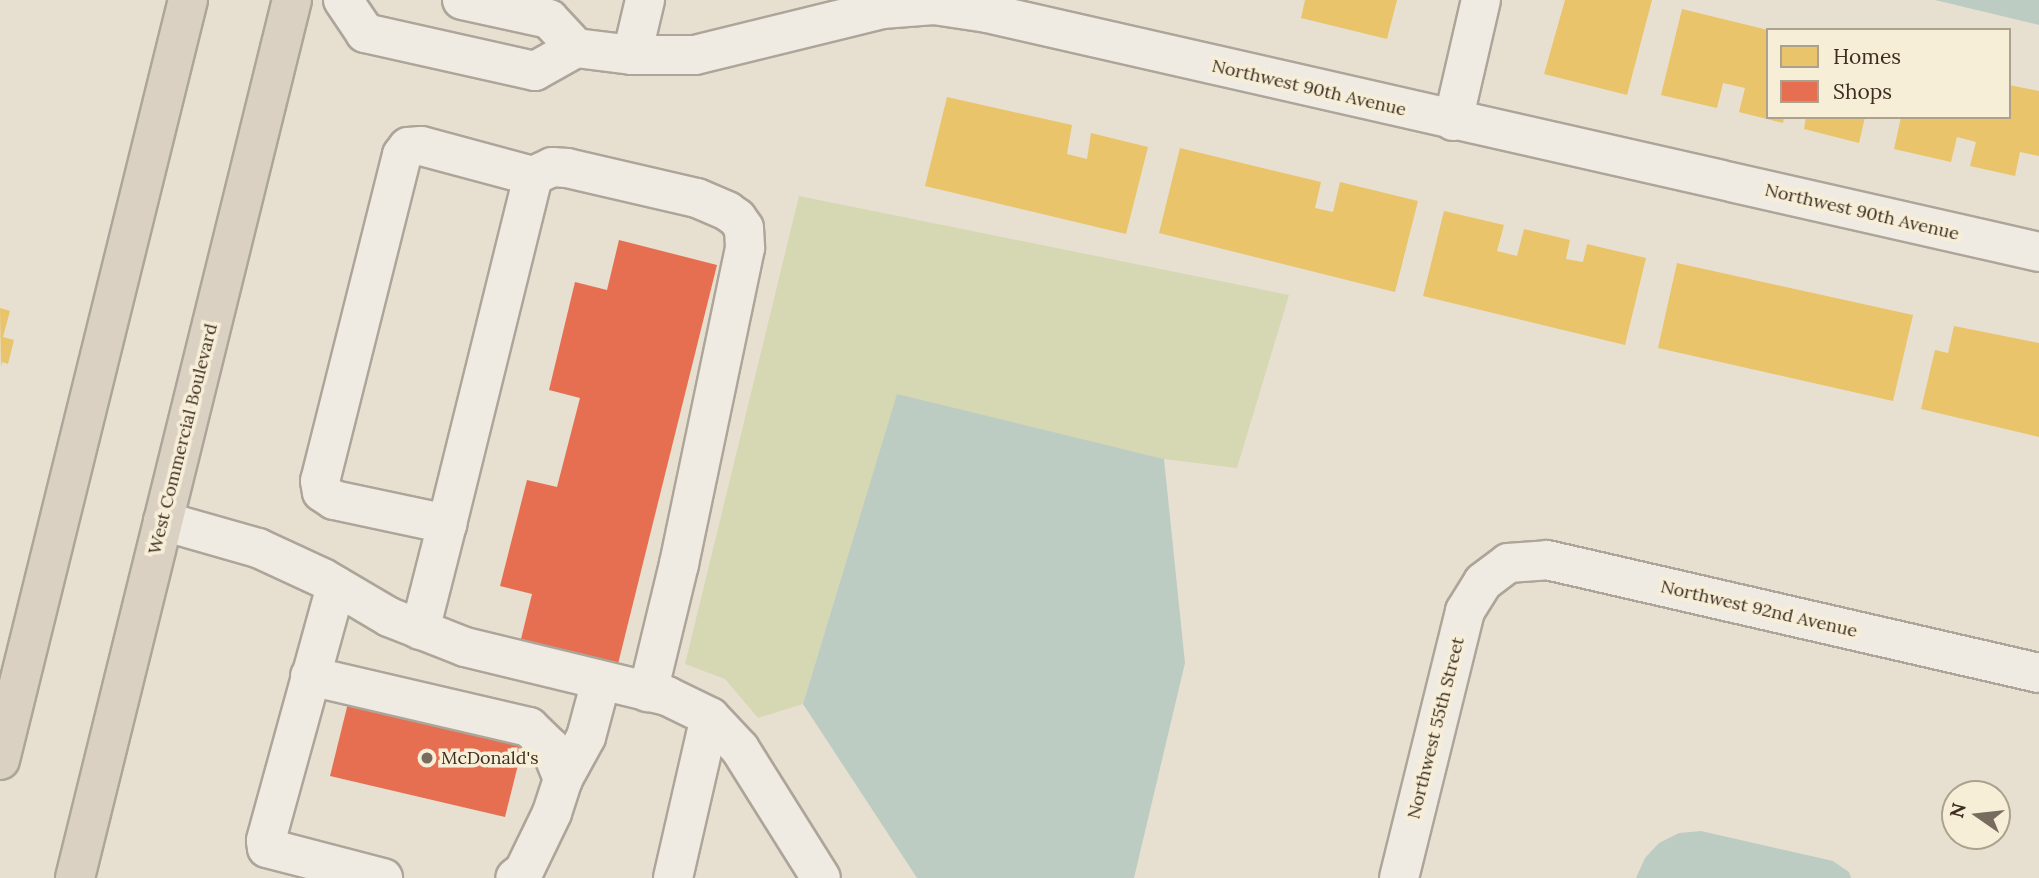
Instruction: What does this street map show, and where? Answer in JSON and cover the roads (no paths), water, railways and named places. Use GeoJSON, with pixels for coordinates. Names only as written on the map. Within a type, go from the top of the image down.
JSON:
{"type":"FeatureCollection","features":[{"type":"Feature","properties":{"kind":"highway"},"geometry":{"type":"LineString","coordinates":[[0,760],[188,0]]}},
{"type":"Feature","properties":{"kind":"highway","name":"West Commercial Boulevard"},"geometry":{"type":"LineString","coordinates":[[75,878],[292,0]]}},
{"type":"Feature","properties":{"kind":"street"},"geometry":{"type":"LineString","coordinates":[[343,0],[365,33],[535,71],[576,48],[549,19],[462,0]]}},
{"type":"Feature","properties":{"kind":"street"},"geometry":{"type":"LineString","coordinates":[[632,55],[645,0]]}},
{"type":"Feature","properties":{"kind":"street"},"geometry":{"type":"LineString","coordinates":[[1452,121],[1481,0]]}},
{"type":"Feature","properties":{"kind":"street","name":"Northwest 90th Avenue"},"geometry":{"type":"LineString","coordinates":[[576,48],[632,55],[695,55],[881,9],[934,5],[987,13],[1452,121],[2039,252]]}},
{"type":"Feature","properties":{"kind":"street"},"geometry":{"type":"LineString","coordinates":[[447,524],[334,500],[322,492],[324,467],[402,155],[408,147],[421,146],[533,176],[552,167],[567,168],[697,198],[737,218],[744,228],[745,248],[679,564],[648,692]]}},
{"type":"Feature","properties":{"kind":"street"},"geometry":{"type":"LineString","coordinates":[[420,630],[533,176]]}},
{"type":"Feature","properties":{"kind":"street"},"geometry":{"type":"LineString","coordinates":[[163,521],[258,548],[336,586],[389,617],[466,647],[667,696],[710,717],[740,749],[821,878]]}},
{"type":"Feature","properties":{"kind":"street","name":"Northwest 92nd Avenue"},"geometry":{"type":"LineString","coordinates":[[1483,582],[1508,563],[1547,561],[2039,673]]}},
{"type":"Feature","properties":{"kind":"street","name":"Northwest 55th Street"},"geometry":{"type":"LineString","coordinates":[[1399,878],[1465,611],[1483,582]]}},
{"type":"Feature","properties":{"kind":"street"},"geometry":{"type":"LineString","coordinates":[[336,586],[267,848],[341,874],[383,878]]}},
{"type":"Feature","properties":{"kind":"street"},"geometry":{"type":"LineString","coordinates":[[310,677],[529,727],[550,747],[563,779]]}},
{"type":"Feature","properties":{"kind":"street"},"geometry":{"type":"LineString","coordinates":[[515,878],[524,871],[552,813],[563,779],[586,737],[601,681]]}},
{"type":"Feature","properties":{"kind":"street"},"geometry":{"type":"LineString","coordinates":[[673,878],[710,717]]}},
{"type":"Feature","properties":{"kind":"place","name":"McDonald's"},"geometry":{"type":"Point","coordinates":[427,758]}}]}
